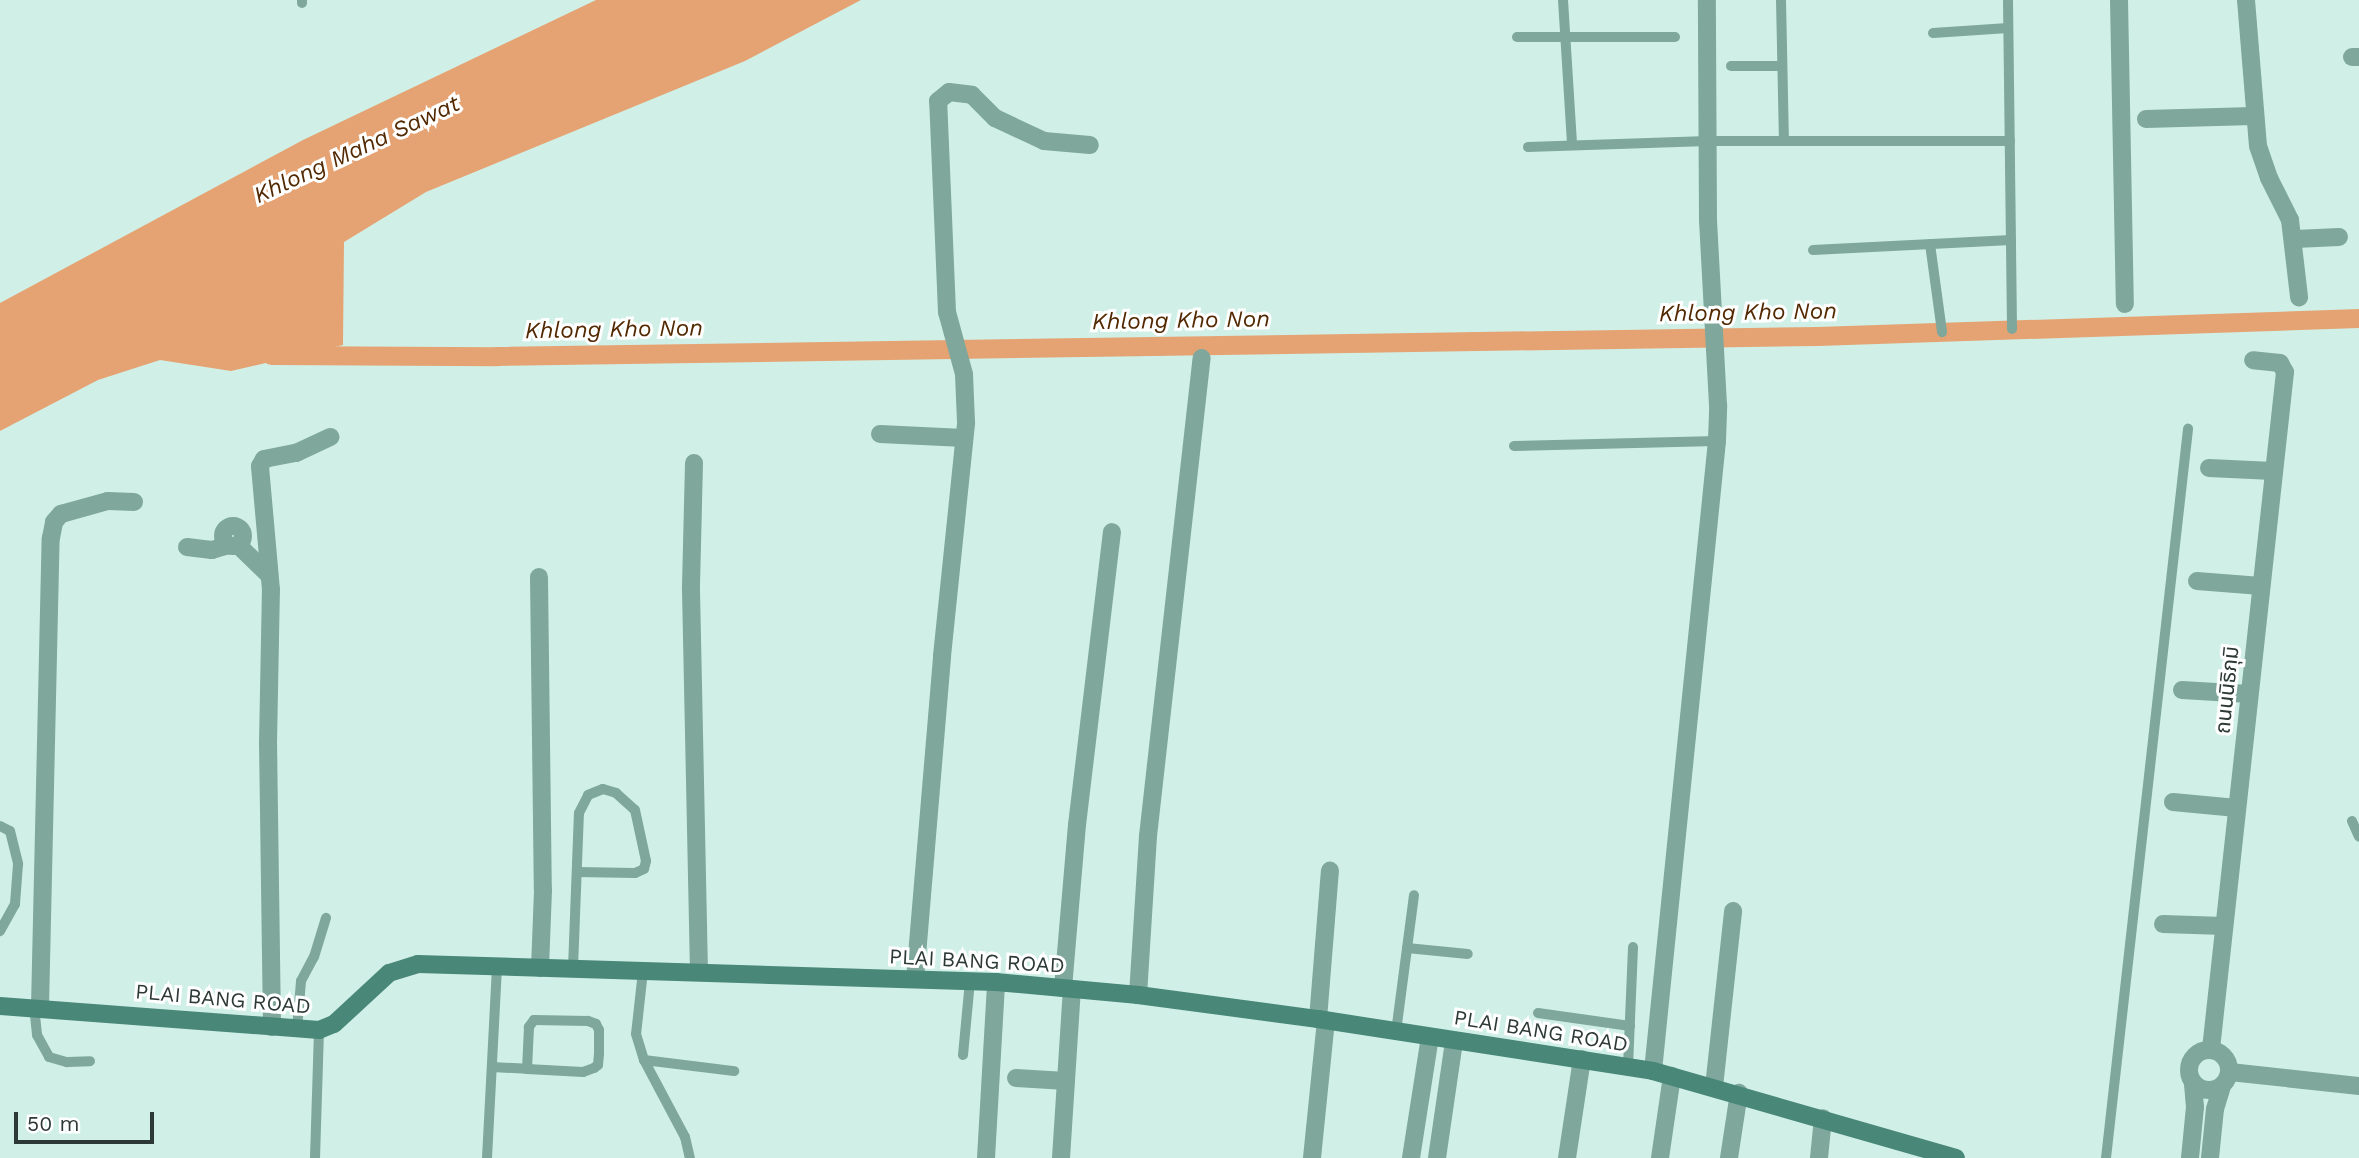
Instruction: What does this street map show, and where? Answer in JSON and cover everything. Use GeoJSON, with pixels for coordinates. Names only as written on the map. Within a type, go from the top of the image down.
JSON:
{"type":"FeatureCollection","features":[{"type":"Feature","properties":{"kind":"street"},"geometry":{"type":"LineString","coordinates":[[1653,1071],[1717,440],[1708,220],[1707,0]]}},
{"type":"Feature","properties":{"kind":"street"},"geometry":{"type":"LineString","coordinates":[[2119,0],[2125,304]]}},
{"type":"Feature","properties":{"kind":"street"},"geometry":{"type":"LineString","coordinates":[[2246,0],[2253,116],[2262,163],[2290,220],[2299,297]]}},
{"type":"Feature","properties":{"kind":"street"},"geometry":{"type":"LineString","coordinates":[[915,979],[966,400],[962,359],[951,332],[942,246],[938,101],[942,95],[949,92],[972,95],[995,118],[1044,141],[1090,145]]}},
{"type":"Feature","properties":{"kind":"street"},"geometry":{"type":"LineString","coordinates":[[2146,119],[2253,116]]}},
{"type":"Feature","properties":{"kind":"street"},"geometry":{"type":"LineString","coordinates":[[2294,239],[2339,237]]}},
{"type":"Feature","properties":{"kind":"street"},"geometry":{"type":"LineString","coordinates":[[1139,995],[1148,836],[1202,358]]}},
{"type":"Feature","properties":{"kind":"street","name":"ถนนนิธิภุมิ"},"geometry":{"type":"LineString","coordinates":[[2211,1049],[2285,372],[2280,363],[2253,360]]}},
{"type":"Feature","properties":{"kind":"street"},"geometry":{"type":"LineString","coordinates":[[880,434],[964,438]]}},
{"type":"Feature","properties":{"kind":"street"},"geometry":{"type":"LineString","coordinates":[[272,1027],[268,743],[270,575],[260,466],[264,459],[296,453],[330,437]]}},
{"type":"Feature","properties":{"kind":"street"},"geometry":{"type":"LineString","coordinates":[[694,463],[691,590],[699,972]]}},
{"type":"Feature","properties":{"kind":"street"},"geometry":{"type":"LineString","coordinates":[[2209,468],[2273,471]]}},
{"type":"Feature","properties":{"kind":"street"},"geometry":{"type":"LineString","coordinates":[[37,1006],[51,538],[54,522],[61,514],[108,501],[134,502]]}},
{"type":"Feature","properties":{"kind":"street"},"geometry":{"type":"LineString","coordinates":[[1061,1158],[1077,825],[1112,532]]}},
{"type":"Feature","properties":{"kind":"street"},"geometry":{"type":"LineString","coordinates":[[187,547],[212,550],[233,545],[270,575]]}},
{"type":"Feature","properties":{"kind":"street"},"geometry":{"type":"LineString","coordinates":[[539,577],[543,890],[540,968]]}},
{"type":"Feature","properties":{"kind":"street"},"geometry":{"type":"LineString","coordinates":[[2197,581],[2261,586]]}},
{"type":"Feature","properties":{"kind":"street"},"geometry":{"type":"LineString","coordinates":[[2182,690],[2249,694]]}},
{"type":"Feature","properties":{"kind":"street"},"geometry":{"type":"LineString","coordinates":[[2173,802],[2237,808]]}},
{"type":"Feature","properties":{"kind":"street"},"geometry":{"type":"LineString","coordinates":[[1312,1158],[1329,870]]}},
{"type":"Feature","properties":{"kind":"street"},"geometry":{"type":"LineString","coordinates":[[1714,1087],[1732,911]]}},
{"type":"Feature","properties":{"kind":"street"},"geometry":{"type":"LineString","coordinates":[[2163,924],[2224,926]]}},
{"type":"Feature","properties":{"kind":"street","name":"PLAI BANG ROAD"},"geometry":{"type":"LineString","coordinates":[[0,1006],[37,1006],[319,1030],[334,1024],[389,973],[418,964],[996,982],[1139,995],[1653,1071],[1739,1093],[1951,1157]]}},
{"type":"Feature","properties":{"kind":"street"},"geometry":{"type":"LineString","coordinates":[[986,1158],[996,982]]}},
{"type":"Feature","properties":{"kind":"street"},"geometry":{"type":"LineString","coordinates":[[1411,1158],[1430,1037]]}},
{"type":"Feature","properties":{"kind":"street"},"geometry":{"type":"LineString","coordinates":[[1437,1158],[1454,1041]]}},
{"type":"Feature","properties":{"kind":"street"},"geometry":{"type":"LineString","coordinates":[[2211,1049],[2225,1057],[2226,1079],[2215,1109],[2212,1157],[2190,1156],[2195,1107],[2193,1083],[2188,1068],[2191,1060],[2203,1050],[2211,1049]]}},
{"type":"Feature","properties":{"kind":"street"},"geometry":{"type":"LineString","coordinates":[[1567,1158],[1582,1059]]}},
{"type":"Feature","properties":{"kind":"street"},"geometry":{"type":"LineString","coordinates":[[1660,1158],[1672,1076]]}},
{"type":"Feature","properties":{"kind":"street"},"geometry":{"type":"LineString","coordinates":[[1016,1077],[1066,1081]]}},
{"type":"Feature","properties":{"kind":"street"},"geometry":{"type":"LineString","coordinates":[[2193,1083],[2207,1091],[2226,1079],[2359,1086]]}},
{"type":"Feature","properties":{"kind":"street"},"geometry":{"type":"LineString","coordinates":[[1729,1158],[1739,1093]]}},
{"type":"Feature","properties":{"kind":"street"},"geometry":{"type":"LineString","coordinates":[[1819,1158],[1823,1118]]}},
{"type":"Feature","properties":{"kind":"lane"},"geometry":{"type":"LineString","coordinates":[[1563,0],[1572,145]]}},
{"type":"Feature","properties":{"kind":"lane"},"geometry":{"type":"LineString","coordinates":[[1781,0],[1784,141]]}},
{"type":"Feature","properties":{"kind":"lane"},"geometry":{"type":"LineString","coordinates":[[2008,0],[2012,329]]}},
{"type":"Feature","properties":{"kind":"lane"},"geometry":{"type":"LineString","coordinates":[[1933,33],[2008,28]]}},
{"type":"Feature","properties":{"kind":"lane"},"geometry":{"type":"LineString","coordinates":[[1517,37],[1675,37]]}},
{"type":"Feature","properties":{"kind":"lane"},"geometry":{"type":"LineString","coordinates":[[1731,66],[1782,66]]}},
{"type":"Feature","properties":{"kind":"lane"},"geometry":{"type":"LineString","coordinates":[[1528,147],[1708,141],[2010,141]]}},
{"type":"Feature","properties":{"kind":"lane"},"geometry":{"type":"LineString","coordinates":[[1813,250],[2011,240]]}},
{"type":"Feature","properties":{"kind":"lane"},"geometry":{"type":"LineString","coordinates":[[1930,244],[1942,332]]}},
{"type":"Feature","properties":{"kind":"lane"},"geometry":{"type":"LineString","coordinates":[[2105,1158],[2188,429]]}},
{"type":"Feature","properties":{"kind":"lane"},"geometry":{"type":"LineString","coordinates":[[1514,446],[1717,440]]}},
{"type":"Feature","properties":{"kind":"lane"},"geometry":{"type":"LineString","coordinates":[[573,968],[579,813],[588,795],[603,789],[616,793],[635,810],[646,861],[644,870],[635,873],[577,872]]}},
{"type":"Feature","properties":{"kind":"lane"},"geometry":{"type":"LineString","coordinates":[[2352,821],[2359,837]]}},
{"type":"Feature","properties":{"kind":"lane"},"geometry":{"type":"LineString","coordinates":[[0,825],[10,831],[18,864],[15,904],[0,930]]}},
{"type":"Feature","properties":{"kind":"lane"},"geometry":{"type":"LineString","coordinates":[[1395,1032],[1415,895]]}},
{"type":"Feature","properties":{"kind":"lane"},"geometry":{"type":"LineString","coordinates":[[297,1029],[301,981],[314,957],[326,918]]}},
{"type":"Feature","properties":{"kind":"lane"},"geometry":{"type":"LineString","coordinates":[[1628,1067],[1633,947]]}},
{"type":"Feature","properties":{"kind":"lane"},"geometry":{"type":"LineString","coordinates":[[1407,948],[1468,954]]}},
{"type":"Feature","properties":{"kind":"lane"},"geometry":{"type":"LineString","coordinates":[[487,1158],[497,966]]}},
{"type":"Feature","properties":{"kind":"lane"},"geometry":{"type":"LineString","coordinates":[[643,971],[636,1034],[644,1060],[685,1137],[690,1158]]}},
{"type":"Feature","properties":{"kind":"lane"},"geometry":{"type":"LineString","coordinates":[[963,1055],[970,981]]}},
{"type":"Feature","properties":{"kind":"lane"},"geometry":{"type":"LineString","coordinates":[[37,1006],[37,1035],[49,1057],[67,1062],[90,1061]]}},
{"type":"Feature","properties":{"kind":"lane"},"geometry":{"type":"LineString","coordinates":[[1538,1013],[1630,1026]]}},
{"type":"Feature","properties":{"kind":"lane"},"geometry":{"type":"LineString","coordinates":[[492,1066],[527,1069],[583,1072],[594,1068],[598,1065],[599,1054],[599,1030],[596,1024],[588,1021],[534,1020],[529,1027],[527,1069]]}},
{"type":"Feature","properties":{"kind":"lane"},"geometry":{"type":"LineString","coordinates":[[315,1158],[319,1030]]}},
{"type":"Feature","properties":{"kind":"lane"},"geometry":{"type":"LineString","coordinates":[[644,1060],[734,1071]]}},
{"type":"Feature","properties":{"kind":"water","name":"Khlong Maha Sawat"},"geometry":{"type":"Polygon","coordinates":[[[596,0],[861,0],[745,61],[426,192],[344,242],[343,345],[231,371],[160,360],[98,380],[0,431],[0,303],[303,140],[596,0]]]}},
{"type":"Feature","properties":{"kind":"waterway","name":"Khlong Kho Non"},"geometry":{"type":"LineString","coordinates":[[271,355],[496,356],[1817,336],[2359,318]]}}]}
